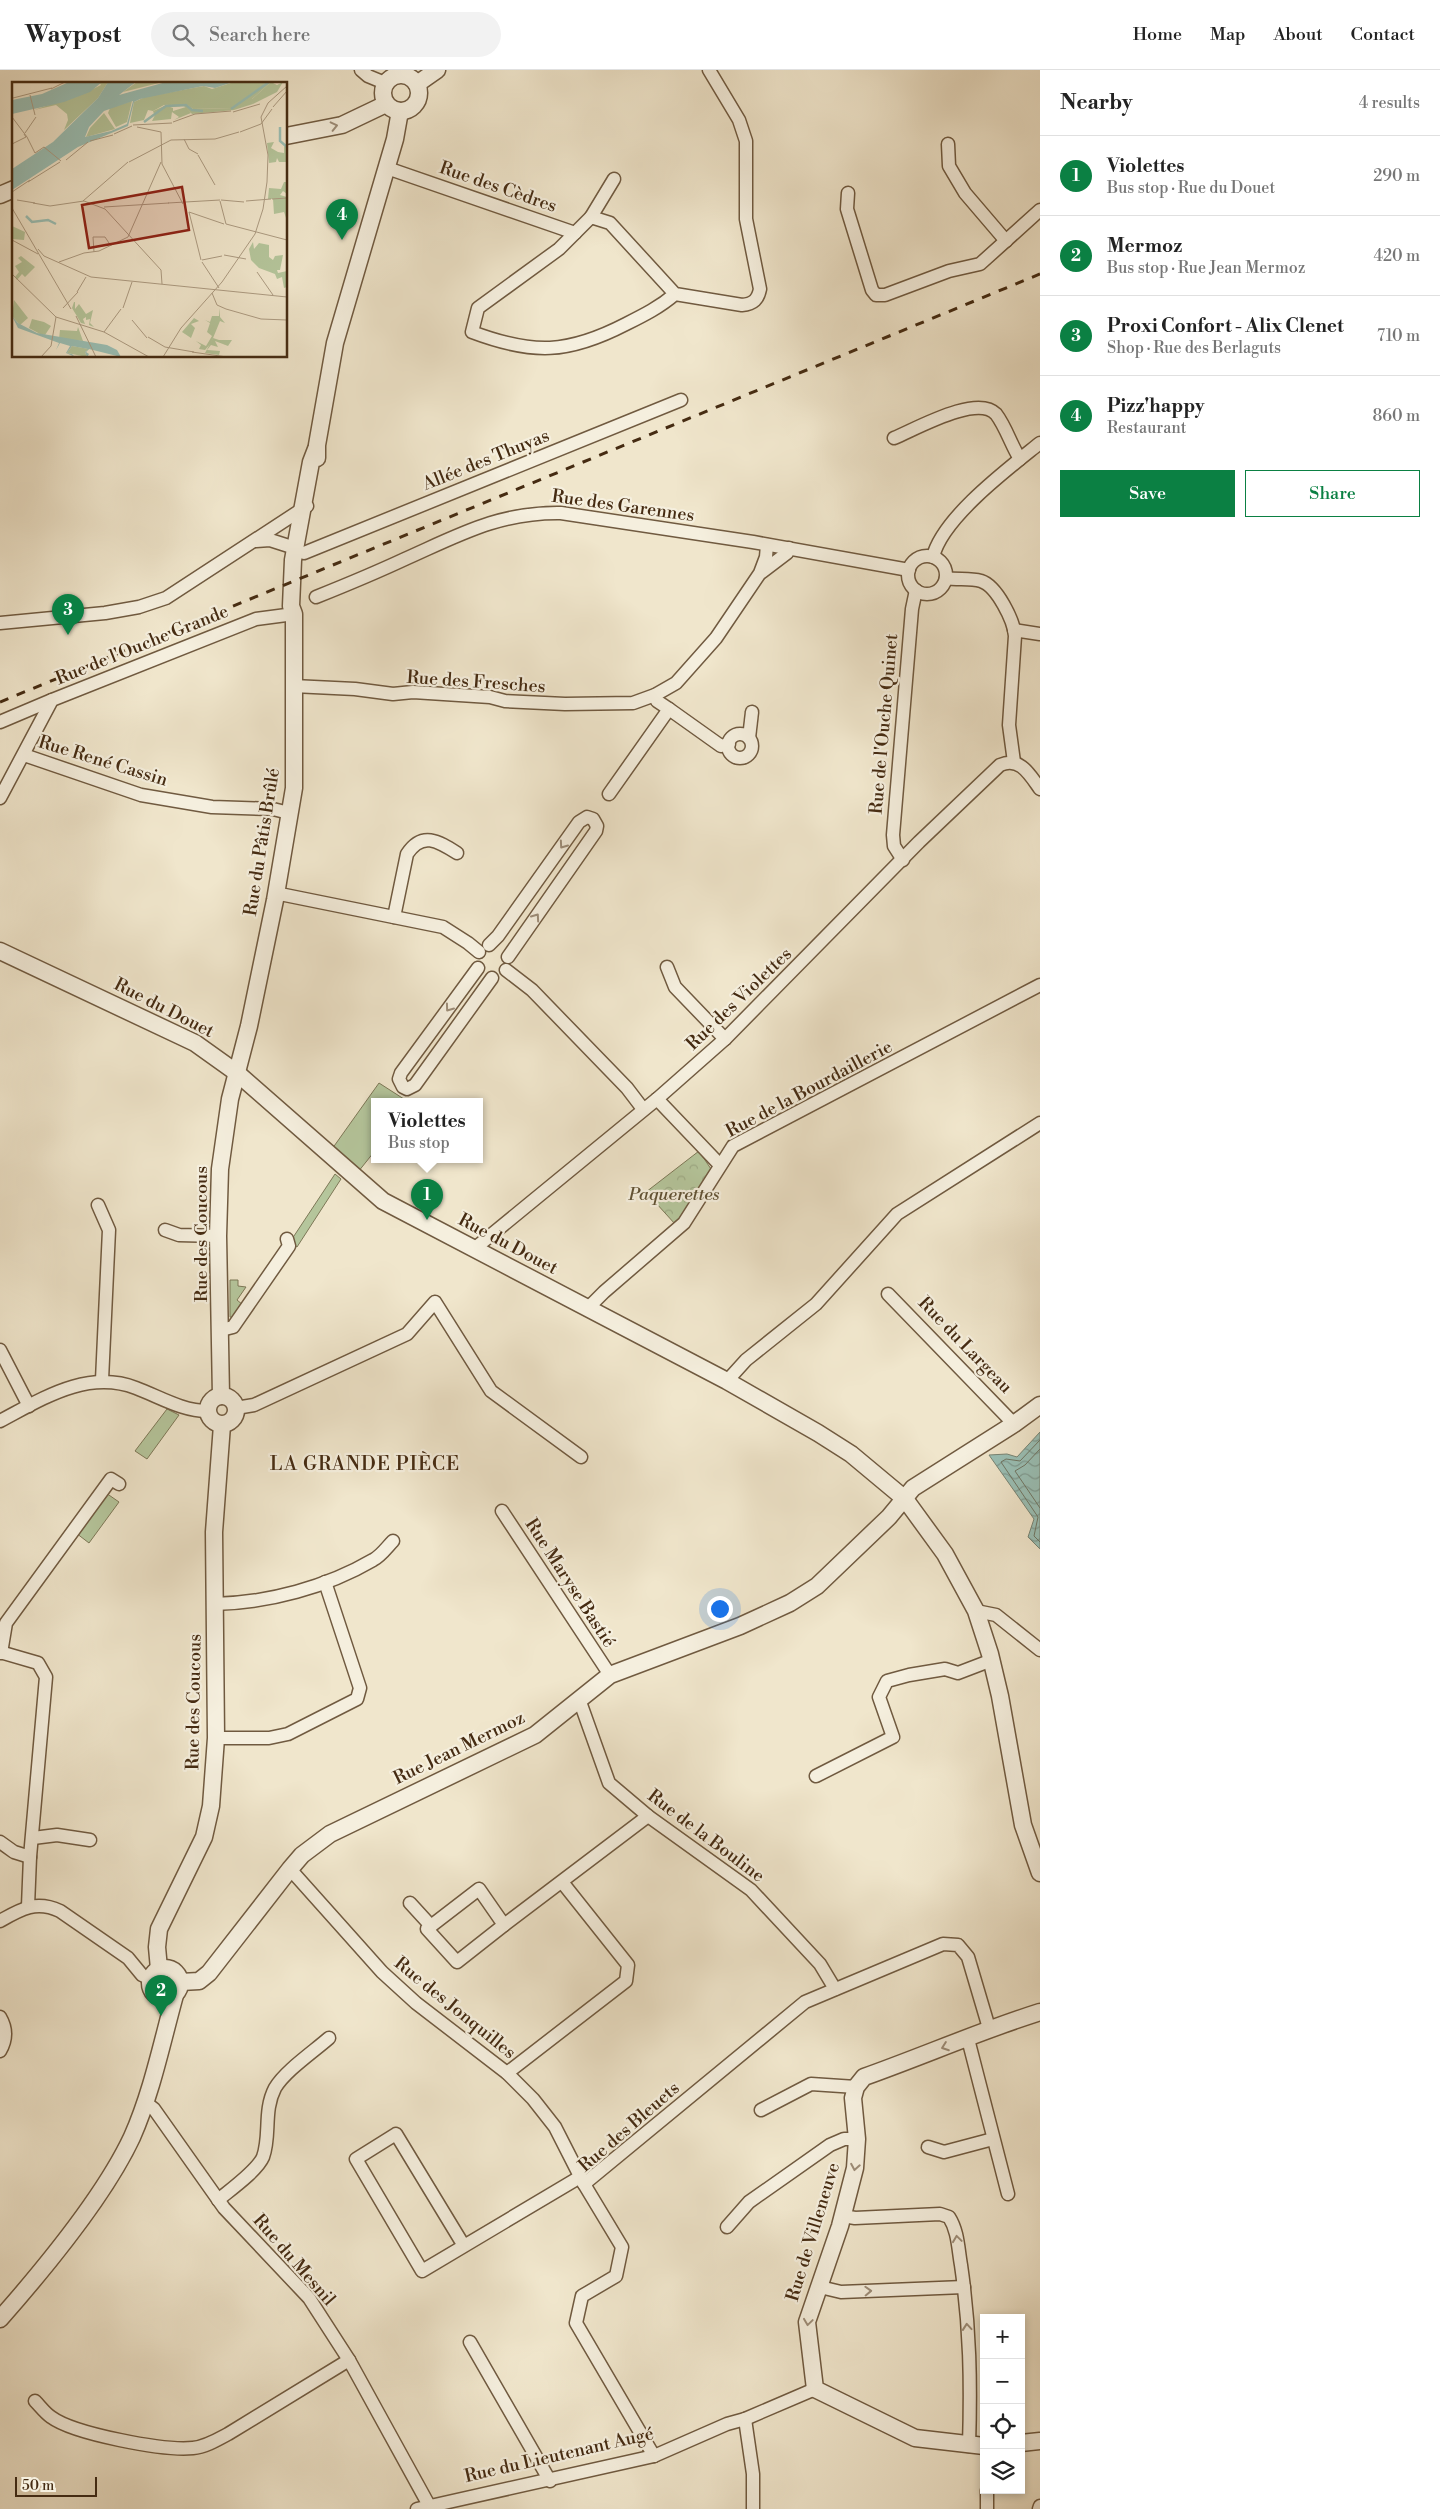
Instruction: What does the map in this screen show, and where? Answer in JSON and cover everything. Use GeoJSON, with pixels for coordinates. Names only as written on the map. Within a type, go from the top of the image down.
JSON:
{"type":"FeatureCollection","features":[{"type":"Feature","properties":{"kind":"street"},"geometry":{"type":"LineString","coordinates":[[360,70],[368,76],[385,83]]}},
{"type":"Feature","properties":{"kind":"street"},"geometry":{"type":"LineString","coordinates":[[254,541],[270,540],[301,554],[310,462],[316,449],[335,343],[387,168],[393,108],[382,92],[385,83],[391,77],[409,76],[437,70]]}},
{"type":"Feature","properties":{"kind":"street"},"geometry":{"type":"LineString","coordinates":[[591,217],[610,224],[675,294],[742,305],[752,303],[757,299],[760,288],[746,220],[746,141],[739,120],[709,70]]}},
{"type":"Feature","properties":{"kind":"street"},"geometry":{"type":"LineString","coordinates":[[288,136],[342,125],[393,108],[408,110],[417,102],[419,95],[409,76]]}},
{"type":"Feature","properties":{"kind":"street"},"geometry":{"type":"LineString","coordinates":[[948,144],[949,166],[965,193],[1006,241]]}},
{"type":"Feature","properties":{"kind":"street","name":"Rue des Cèdres"},"geometry":{"type":"LineString","coordinates":[[387,168],[575,233]]}},
{"type":"Feature","properties":{"kind":"street"},"geometry":{"type":"LineString","coordinates":[[614,178],[591,217],[559,249],[478,308],[472,332],[521,347],[565,348],[606,334],[660,306],[675,294]]}},
{"type":"Feature","properties":{"kind":"street"},"geometry":{"type":"LineString","coordinates":[[0,194],[12,190]]}},
{"type":"Feature","properties":{"kind":"street"},"geometry":{"type":"LineString","coordinates":[[848,193],[847,209],[872,290],[876,295],[885,295],[949,271],[980,264],[1040,210]]}},
{"type":"Feature","properties":{"kind":"street","name":"Allée des Thuyas"},"geometry":{"type":"LineString","coordinates":[[301,554],[681,400]]}},
{"type":"Feature","properties":{"kind":"street"},"geometry":{"type":"LineString","coordinates":[[894,438],[966,408],[984,407],[997,416],[1020,459]]}},
{"type":"Feature","properties":{"kind":"street"},"geometry":{"type":"LineString","coordinates":[[933,557],[939,540],[952,523],[1020,459],[1040,443]]}},
{"type":"Feature","properties":{"kind":"street"},"geometry":{"type":"LineString","coordinates":[[0,623],[105,613],[148,604],[172,595],[306,507]]}},
{"type":"Feature","properties":{"kind":"street","name":"Rue des Garennes"},"geometry":{"type":"LineString","coordinates":[[316,597],[477,527],[518,514],[561,513],[789,548],[909,570]]}},
{"type":"Feature","properties":{"kind":"street","name":"Rue des Fresches"},"geometry":{"type":"LineString","coordinates":[[293,686],[355,689],[393,694],[413,692],[490,697],[506,701],[564,704],[633,703],[655,695],[676,683],[716,638],[760,573],[766,557],[767,545]]}},
{"type":"Feature","properties":{"kind":"street","name":"Rue des Fresches"},"geometry":{"type":"LineString","coordinates":[[760,573],[787,553],[789,548]]}},
{"type":"Feature","properties":{"kind":"street","name":"Rue du Pâtis Brûlé"},"geometry":{"type":"LineString","coordinates":[[237,1073],[249,1026],[289,814],[294,771],[294,614],[291,606],[293,576],[301,554]]}},
{"type":"Feature","properties":{"kind":"street","name":"Rue du Pâtis Brûlé"},"geometry":{"type":"LineString","coordinates":[[294,614],[300,604],[301,554]]}},
{"type":"Feature","properties":{"kind":"street"},"geometry":{"type":"LineString","coordinates":[[921,557],[933,557],[945,567],[946,578],[944,584],[934,592],[922,593],[911,584],[909,570],[916,560],[921,557]]}},
{"type":"Feature","properties":{"kind":"street"},"geometry":{"type":"LineString","coordinates":[[946,578],[980,581],[988,584],[1011,618],[1014,630],[1009,725],[1014,762],[1024,768],[1040,789]]}},
{"type":"Feature","properties":{"kind":"street","name":"Rue de l'Ouche Quinet"},"geometry":{"type":"LineString","coordinates":[[903,860],[894,846],[892,835],[912,609],[916,590]]}},
{"type":"Feature","properties":{"kind":"street","name":"Rue de l'Ouche Grande"},"geometry":{"type":"LineString","coordinates":[[0,798],[52,700],[245,622],[264,616],[294,614]]}},
{"type":"Feature","properties":{"kind":"street"},"geometry":{"type":"LineString","coordinates":[[1014,630],[1040,634]]}},
{"type":"Feature","properties":{"kind":"street"},"geometry":{"type":"LineString","coordinates":[[655,695],[657,701],[721,746],[729,744]]}},
{"type":"Feature","properties":{"kind":"street"},"geometry":{"type":"LineString","coordinates":[[0,722],[52,700]]}},
{"type":"Feature","properties":{"kind":"street"},"geometry":{"type":"LineString","coordinates":[[609,794],[668,709]]}},
{"type":"Feature","properties":{"kind":"street"},"geometry":{"type":"LineString","coordinates":[[749,738],[740,734],[731,739],[729,749],[734,756],[744,758],[752,749],[749,738],[752,712]]}},
{"type":"Feature","properties":{"kind":"street","name":"Rue René Cassin"},"geometry":{"type":"LineString","coordinates":[[24,755],[141,795],[212,807],[273,809],[289,814]]}},
{"type":"Feature","properties":{"kind":"street","name":"Rue des Violettes"},"geometry":{"type":"LineString","coordinates":[[474,1249],[657,1099],[725,1039],[995,769],[1005,762],[1014,762]]}},
{"type":"Feature","properties":{"kind":"street"},"geometry":{"type":"LineString","coordinates":[[478,968],[401,1073],[399,1078],[403,1087],[407,1089],[415,1085],[492,978],[502,974],[596,831],[597,826],[594,818],[587,817],[579,822],[498,936],[476,957],[478,968],[484,975],[492,978]]}},
{"type":"Feature","properties":{"kind":"street"},"geometry":{"type":"LineString","coordinates":[[394,917],[407,854],[413,845],[422,840],[439,842],[457,853]]}},
{"type":"Feature","properties":{"kind":"street"},"geometry":{"type":"LineString","coordinates":[[275,894],[443,927],[484,949],[503,949],[507,964],[626,1088],[643,1110]]}},
{"type":"Feature","properties":{"kind":"street","name":"Rue du Douet"},"geometry":{"type":"LineString","coordinates":[[0,952],[185,1037],[237,1073],[383,1201],[727,1381],[843,1449],[905,1499],[945,1554],[976,1611],[992,1660],[1023,1825],[1040,1872]]}},
{"type":"Feature","properties":{"kind":"street"},"geometry":{"type":"LineString","coordinates":[[667,967],[675,987],[725,1039]]}},
{"type":"Feature","properties":{"kind":"street","name":"Rue de la Bourdaillerie"},"geometry":{"type":"LineString","coordinates":[[588,1308],[684,1222],[733,1146],[1040,985]]}},
{"type":"Feature","properties":{"kind":"street","name":"Rue des Coucous"},"geometry":{"type":"LineString","coordinates":[[221,1396],[218,1186],[222,1149],[237,1073]]}},
{"type":"Feature","properties":{"kind":"street"},"geometry":{"type":"LineString","coordinates":[[657,1099],[720,1165]]}},
{"type":"Feature","properties":{"kind":"street"},"geometry":{"type":"LineString","coordinates":[[727,1381],[746,1360],[816,1304],[897,1214],[1040,1123]]}},
{"type":"Feature","properties":{"kind":"street"},"geometry":{"type":"LineString","coordinates":[[98,1205],[109,1230],[102,1380]]}},
{"type":"Feature","properties":{"kind":"street"},"geometry":{"type":"LineString","coordinates":[[165,1230],[179,1235],[218,1236]]}},
{"type":"Feature","properties":{"kind":"street"},"geometry":{"type":"LineString","coordinates":[[221,1330],[233,1327],[289,1246],[287,1239]]}},
{"type":"Feature","properties":{"kind":"street","name":"Rue du Largeau"},"geometry":{"type":"LineString","coordinates":[[888,1294],[1014,1424]]}},
{"type":"Feature","properties":{"kind":"street"},"geometry":{"type":"LineString","coordinates":[[236,1408],[254,1404],[407,1334],[435,1302],[491,1391],[581,1457]]}},
{"type":"Feature","properties":{"kind":"street"},"geometry":{"type":"LineString","coordinates":[[0,1350],[29,1406]]}},
{"type":"Feature","properties":{"kind":"street"},"geometry":{"type":"LineString","coordinates":[[0,1421],[64,1389],[102,1380],[134,1387],[192,1411],[208,1411]]}},
{"type":"Feature","properties":{"kind":"street"},"geometry":{"type":"LineString","coordinates":[[221,1396],[230,1399],[236,1408],[233,1419],[222,1425],[212,1421],[208,1411],[211,1401],[221,1396]]}},
{"type":"Feature","properties":{"kind":"street"},"geometry":{"type":"LineString","coordinates":[[905,1499],[913,1488],[1014,1424],[1040,1405]]}},
{"type":"Feature","properties":{"kind":"street","name":"Rue des Coucous"},"geometry":{"type":"LineString","coordinates":[[155,1974],[159,1929],[207,1827],[211,1806],[216,1738],[214,1532],[222,1425]]}},
{"type":"Feature","properties":{"kind":"street"},"geometry":{"type":"LineString","coordinates":[[28,1906],[30,1857],[46,1677],[38,1663],[1,1652],[6,1623],[111,1479],[119,1484]]}},
{"type":"Feature","properties":{"kind":"street","name":"Rue Jean Mermoz"},"geometry":{"type":"LineString","coordinates":[[172,1992],[199,1980],[209,1973],[290,1869],[315,1844],[330,1834],[535,1735],[610,1675],[740,1626],[790,1603],[817,1586],[905,1499]]}},
{"type":"Feature","properties":{"kind":"street","name":"Rue Maryse Bastié"},"geometry":{"type":"LineString","coordinates":[[502,1511],[610,1675]]}},
{"type":"Feature","properties":{"kind":"street"},"geometry":{"type":"LineString","coordinates":[[214,1604],[247,1604],[326,1582],[375,1560],[392,1541]]}},
{"type":"Feature","properties":{"kind":"street"},"geometry":{"type":"LineString","coordinates":[[216,1738],[269,1738],[288,1734],[357,1699],[360,1688],[326,1582]]}},
{"type":"Feature","properties":{"kind":"street"},"geometry":{"type":"LineString","coordinates":[[976,1611],[996,1615],[1040,1650]]}},
{"type":"Feature","properties":{"kind":"street"},"geometry":{"type":"LineString","coordinates":[[816,1776],[893,1737],[879,1697],[887,1682],[909,1675],[945,1669],[958,1673],[992,1660]]}},
{"type":"Feature","properties":{"kind":"street","name":"Rue de la Bouline"},"geometry":{"type":"LineString","coordinates":[[579,1699],[609,1784],[648,1816],[751,1890],[820,1964],[835,1990]]}},
{"type":"Feature","properties":{"kind":"street"},"geometry":{"type":"LineString","coordinates":[[504,1925],[479,1889],[426,1929],[457,1962],[648,1816]]}},
{"type":"Feature","properties":{"kind":"street"},"geometry":{"type":"LineString","coordinates":[[33,1838],[57,1835],[90,1840]]}},
{"type":"Feature","properties":{"kind":"street"},"geometry":{"type":"LineString","coordinates":[[0,1842],[14,1852],[30,1857]]}},
{"type":"Feature","properties":{"kind":"street","name":"Rue des Jonquilles"},"geometry":{"type":"LineString","coordinates":[[290,1869],[382,1972],[416,2004],[507,2073],[533,2099],[555,2126],[582,2181]]}},
{"type":"Feature","properties":{"kind":"street"},"geometry":{"type":"LineString","coordinates":[[507,2073],[626,1981],[628,1965],[562,1882]]}},
{"type":"Feature","properties":{"kind":"street"},"geometry":{"type":"LineString","coordinates":[[410,1903],[431,1926]]}},
{"type":"Feature","properties":{"kind":"street"},"geometry":{"type":"LineString","coordinates":[[0,1921],[28,1906],[47,1906],[60,1911],[128,1958],[142,1975],[155,1974],[169,1968],[174,1971],[164,2035],[145,2102],[132,2137],[110,2178],[66,2238],[0,2317]]}},
{"type":"Feature","properties":{"kind":"street","name":"Rue des Bleuets"},"geometry":{"type":"LineString","coordinates":[[654,2456],[576,2323],[582,2296],[616,2276],[622,2247],[582,2181],[799,2007],[943,1944],[958,1945],[968,1957],[989,2028]]}},
{"type":"Feature","properties":{"kind":"street"},"geometry":{"type":"LineString","coordinates":[[155,1974],[152,1990],[172,1992]]}},
{"type":"Feature","properties":{"kind":"street"},"geometry":{"type":"LineString","coordinates":[[761,2110],[811,2084],[856,2087],[864,2077],[968,2039],[989,2028],[1040,2012]]}},
{"type":"Feature","properties":{"kind":"street"},"geometry":{"type":"LineString","coordinates":[[0,2017],[5,2025],[6,2037],[0,2051]]}},
{"type":"Feature","properties":{"kind":"street"},"geometry":{"type":"LineString","coordinates":[[218,2200],[257,2166],[262,2157],[267,2115],[275,2088],[281,2080],[329,2038]]}},
{"type":"Feature","properties":{"kind":"street"},"geometry":{"type":"LineString","coordinates":[[968,2039],[1008,2194]]}},
{"type":"Feature","properties":{"kind":"street","name":"Rue de Villeneuve"},"geometry":{"type":"LineString","coordinates":[[815,2389],[807,2322],[843,2216],[856,2160],[857,2139],[853,2098],[856,2087]]}},
{"type":"Feature","properties":{"kind":"street","name":"Rue du Mesnil"},"geometry":{"type":"LineString","coordinates":[[145,2102],[154,2109],[218,2200],[309,2298],[349,2360],[426,2508]]}},
{"type":"Feature","properties":{"kind":"street"},"geometry":{"type":"LineString","coordinates":[[464,2246],[396,2134],[356,2159],[422,2271],[582,2181]]}},
{"type":"Feature","properties":{"kind":"street"},"geometry":{"type":"LineString","coordinates":[[727,2227],[749,2202],[830,2145],[844,2139],[857,2139]]}},
{"type":"Feature","properties":{"kind":"street"},"geometry":{"type":"LineString","coordinates":[[928,2147],[944,2152],[993,2139]]}},
{"type":"Feature","properties":{"kind":"street"},"geometry":{"type":"LineString","coordinates":[[815,2389],[897,2433],[915,2438],[976,2446],[964,2287],[955,2226],[949,2217],[940,2214],[854,2218],[843,2216]]}},
{"type":"Feature","properties":{"kind":"street"},"geometry":{"type":"LineString","coordinates":[[820,2286],[841,2292],[964,2287]]}},
{"type":"Feature","properties":{"kind":"street"},"geometry":{"type":"LineString","coordinates":[[470,2342],[550,2481]]}},
{"type":"Feature","properties":{"kind":"street"},"geometry":{"type":"LineString","coordinates":[[35,2401],[51,2417],[66,2425],[92,2434],[174,2448],[194,2448],[207,2445],[228,2434],[349,2360]]}},
{"type":"Feature","properties":{"kind":"street","name":"Rue du Lieutenant Augé"},"geometry":{"type":"LineString","coordinates":[[426,2508],[654,2456],[726,2424],[745,2419],[815,2389]]}},
{"type":"Feature","properties":{"kind":"street"},"geometry":{"type":"LineString","coordinates":[[745,2419],[753,2474],[752,2509]]}},
{"type":"Feature","properties":{"kind":"street"},"geometry":{"type":"LineString","coordinates":[[1025,2443],[1040,2441]]}},
{"type":"Feature","properties":{"kind":"street"},"geometry":{"type":"LineString","coordinates":[[987,2494],[987,2509]]}},
{"type":"Feature","properties":{"kind":"green space"},"geometry":{"type":"Polygon","coordinates":[[[379,1083],[402,1098],[371,1098],[371,1156],[358,1172],[332,1149],[379,1083]]]}},
{"type":"Feature","properties":{"kind":"green space","name":"Paquerettes"},"geometry":{"type":"Polygon","coordinates":[[[699,1151],[711,1169],[696,1197],[675,1224],[646,1192],[699,1151]]]}},
{"type":"Feature","properties":{"kind":"green space"},"geometry":{"type":"Polygon","coordinates":[[[335,1174],[341,1179],[297,1247],[290,1242],[335,1174]]]}},
{"type":"Feature","properties":{"kind":"green space"},"geometry":{"type":"Polygon","coordinates":[[[230,1280],[238,1280],[238,1286],[246,1287],[237,1300],[243,1305],[234,1318],[230,1317],[230,1280]]]}},
{"type":"Feature","properties":{"kind":"green space"},"geometry":{"type":"Polygon","coordinates":[[[167,1409],[179,1415],[147,1459],[135,1451],[167,1409]]]}},
{"type":"Feature","properties":{"kind":"green space"},"geometry":{"type":"Polygon","coordinates":[[[106,1493],[119,1502],[89,1543],[76,1533],[106,1493]]]}},
{"type":"Feature","properties":{"kind":"water"},"geometry":{"type":"Polygon","coordinates":[[[1040,1432],[1040,1549],[1028,1537],[1034,1519],[989,1455],[1007,1454],[1017,1457],[1040,1432]]]}},
{"type":"Feature","properties":{"kind":"railway"},"geometry":{"type":"LineString","coordinates":[[0,702],[1040,274]]}},
{"type":"Feature","properties":{"kind":"place","name":"Pizz'happy"},"geometry":{"type":"Point","coordinates":[342,240]}},
{"type":"Feature","properties":{"kind":"place","name":"Proxi Confort - Alix Clenet"},"geometry":{"type":"Point","coordinates":[68,635]}},
{"type":"Feature","properties":{"kind":"place","name":"Violettes"},"geometry":{"type":"Point","coordinates":[427,1220]}},
{"type":"Feature","properties":{"kind":"place","name":"Mermoz"},"geometry":{"type":"Point","coordinates":[161,2016]}},
{"type":"Feature","properties":{"kind":"district","name":"LA GRANDE PIÈCE"},"geometry":{"type":"Point","coordinates":[365,1464]}}]}
